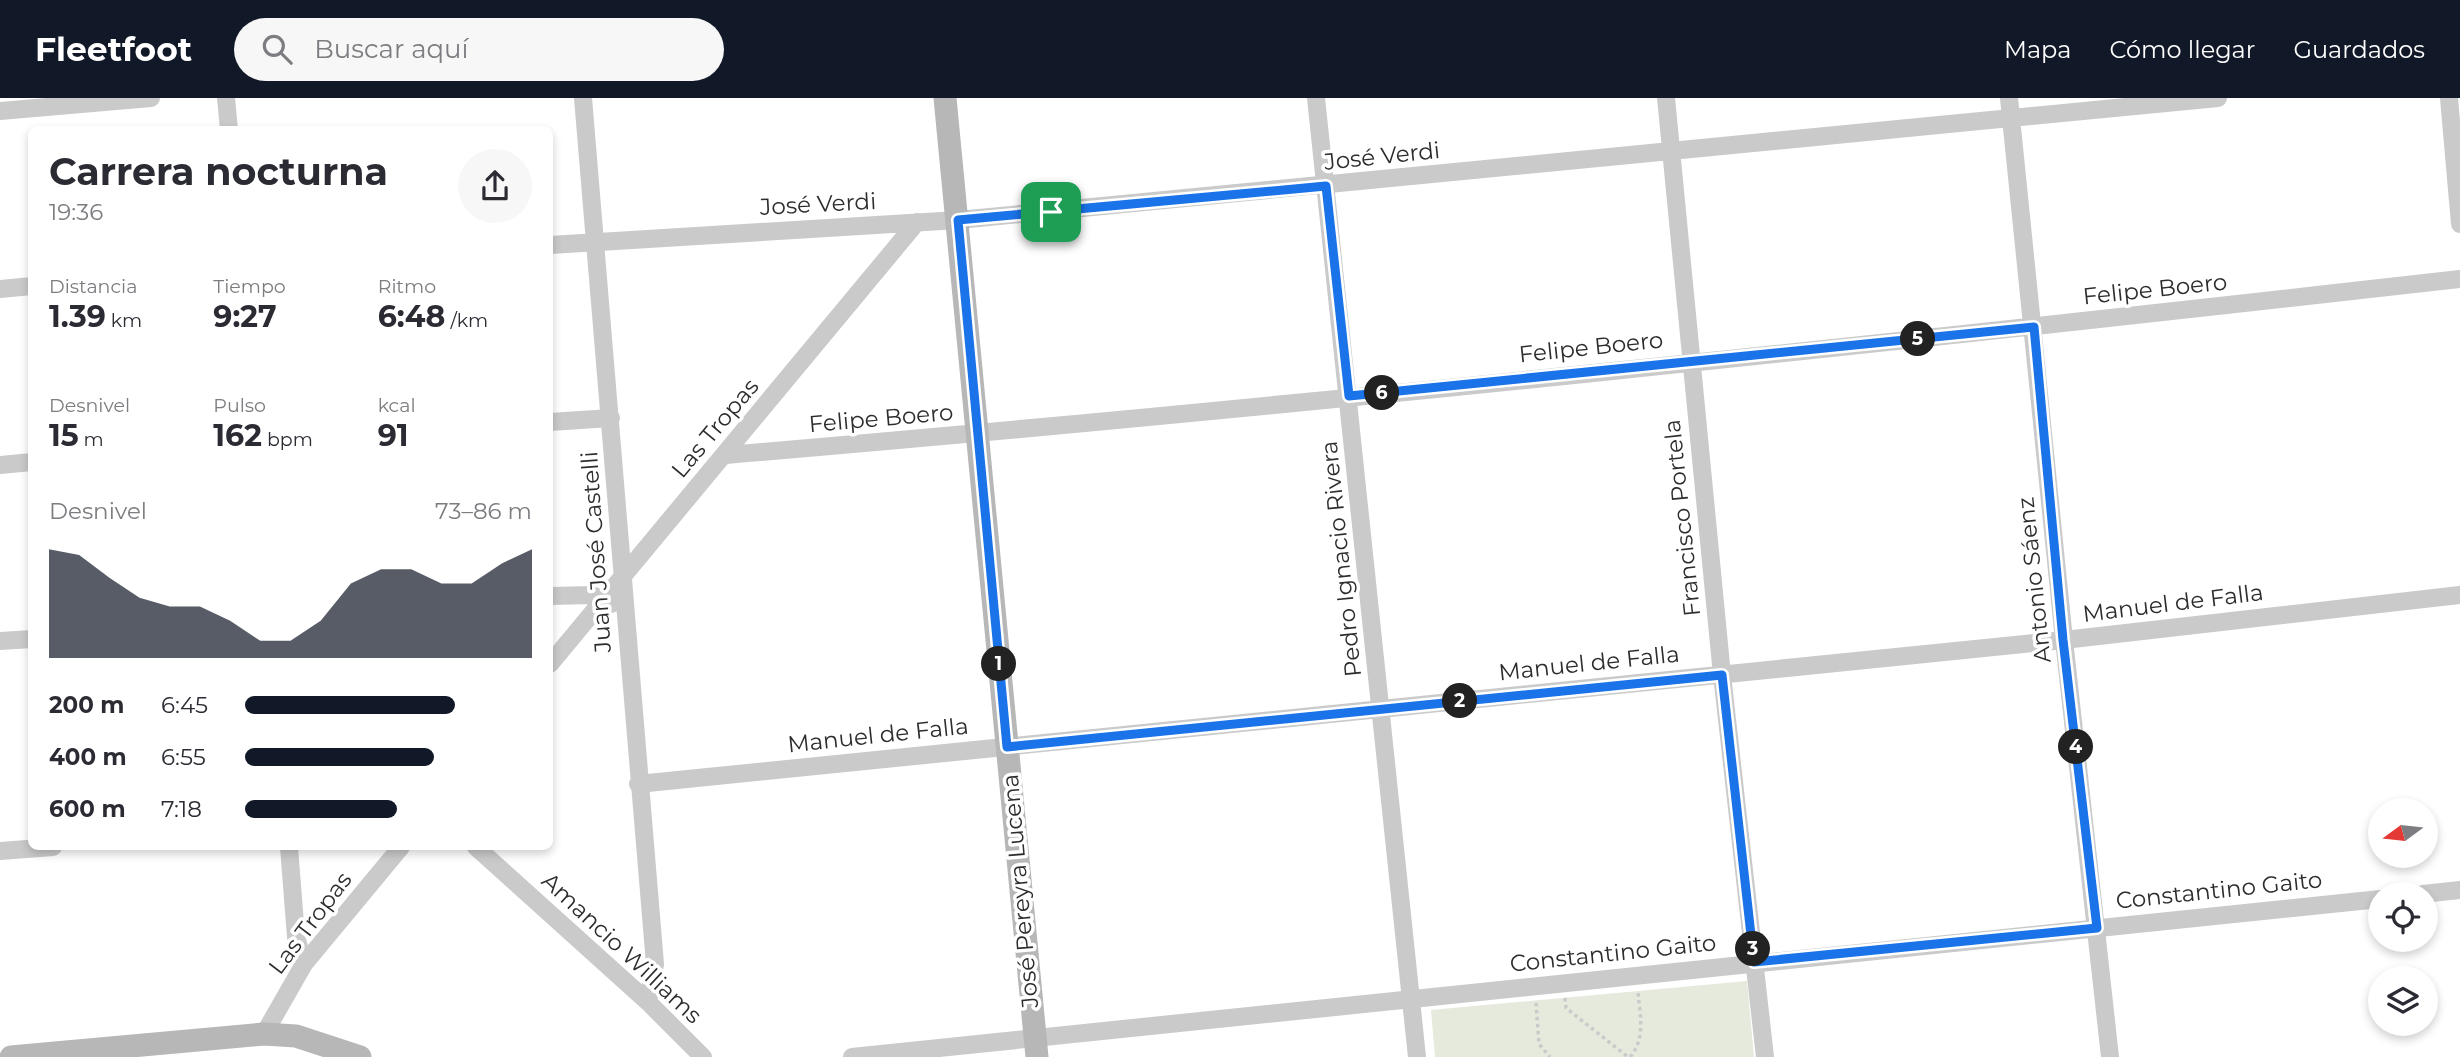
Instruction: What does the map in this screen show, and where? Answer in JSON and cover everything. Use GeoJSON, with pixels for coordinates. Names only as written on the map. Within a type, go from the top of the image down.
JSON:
{"type":"FeatureCollection","features":[{"type":"Feature","properties":{"kind":"street"},"geometry":{"type":"LineString","coordinates":[[0,111],[151,98]]}},
{"type":"Feature","properties":{"kind":"street"},"geometry":{"type":"LineString","coordinates":[[226,98],[229,126]]}},
{"type":"Feature","properties":{"kind":"street","name":"Juan José Castelli"},"geometry":{"type":"LineString","coordinates":[[583,98],[654,964],[648,1002]]}},
{"type":"Feature","properties":{"kind":"street","name":"José Pereyra Lucena"},"geometry":{"type":"LineString","coordinates":[[945,98],[1036,1047]]}},
{"type":"Feature","properties":{"kind":"street","name":"Pedro Ignacio Rivera"},"geometry":{"type":"LineString","coordinates":[[1316,98],[1417,1057]]}},
{"type":"Feature","properties":{"kind":"street","name":"Francisco Portela"},"geometry":{"type":"LineString","coordinates":[[1666,98],[1722,675],[1765,1057]]}},
{"type":"Feature","properties":{"kind":"street","name":"Antonio Sáenz"},"geometry":{"type":"LineString","coordinates":[[2009,98],[2034,327],[2063,640],[2110,1057]]}},
{"type":"Feature","properties":{"kind":"street","name":"José Verdi"},"geometry":{"type":"LineString","coordinates":[[553,245],[958,220],[2218,98]]}},
{"type":"Feature","properties":{"kind":"street"},"geometry":{"type":"LineString","coordinates":[[2449,98],[2460,224]]}},
{"type":"Feature","properties":{"kind":"street","name":"Las Tropas"},"geometry":{"type":"LineString","coordinates":[[553,660],[601,599],[726,455],[917,222]]}},
{"type":"Feature","properties":{"kind":"street","name":"Felipe Boero"},"geometry":{"type":"LineString","coordinates":[[726,455],[979,434],[2034,327],[2460,279]]}},
{"type":"Feature","properties":{"kind":"street"},"geometry":{"type":"LineString","coordinates":[[0,289],[28,286]]}},
{"type":"Feature","properties":{"kind":"street"},"geometry":{"type":"LineString","coordinates":[[553,422],[611,418]]}},
{"type":"Feature","properties":{"kind":"street"},"geometry":{"type":"LineString","coordinates":[[0,465],[28,462]]}},
{"type":"Feature","properties":{"kind":"street"},"geometry":{"type":"LineString","coordinates":[[553,596],[592,595],[624,610]]}},
{"type":"Feature","properties":{"kind":"street","name":"Manuel de Falla"},"geometry":{"type":"LineString","coordinates":[[638,784],[2063,640],[2460,595]]}},
{"type":"Feature","properties":{"kind":"street"},"geometry":{"type":"LineString","coordinates":[[0,641],[28,639]]}},
{"type":"Feature","properties":{"kind":"street"},"geometry":{"type":"LineString","coordinates":[[0,851],[28,849]]}},
{"type":"Feature","properties":{"kind":"street"},"geometry":{"type":"LineString","coordinates":[[289,850],[296,937],[304,964]]}},
{"type":"Feature","properties":{"kind":"street","name":"Las Tropas"},"geometry":{"type":"LineString","coordinates":[[264,1034],[304,964],[399,850]]}},
{"type":"Feature","properties":{"kind":"street","name":"Amancio Williams"},"geometry":{"type":"LineString","coordinates":[[479,850],[648,1002],[703,1057]]}},
{"type":"Feature","properties":{"kind":"street"},"geometry":{"type":"LineString","coordinates":[[2438,892],[2460,890]]}},
{"type":"Feature","properties":{"kind":"street","name":"Constantino Gaito"},"geometry":{"type":"LineString","coordinates":[[852,1057],[1036,1047],[1411,999],[2368,900]]}},
{"type":"Feature","properties":{"kind":"street"},"geometry":{"type":"LineString","coordinates":[[11,1057],[264,1034],[296,1036],[359,1057]]}},
{"type":"Feature","properties":{"kind":"path"},"geometry":{"type":"LineString","coordinates":[[1564,984],[1566,1008],[1629,1057],[1639,1041],[1641,1029],[1637,976]]}},
{"type":"Feature","properties":{"kind":"path"},"geometry":{"type":"LineString","coordinates":[[1535,987],[1539,1044],[1550,1057]]}},
{"type":"Feature","properties":{"kind":"shaded area"},"geometry":{"type":"Polygon","coordinates":[[[1747,981],[1754,1057],[1435,1057],[1431,1010],[1747,981]]]}},
{"type":"Feature","properties":{"kind":"route"},"geometry":{"type":"LineString","coordinates":[[1326,186],[1349,396],[2034,327],[2063,640],[2097,928],[1754,962],[1722,675],[1007,747],[958,220],[1051,212],[1326,186]]}}]}
